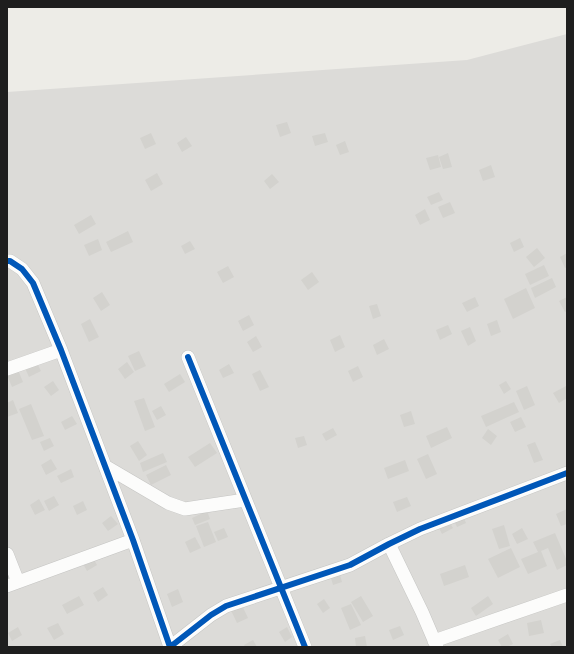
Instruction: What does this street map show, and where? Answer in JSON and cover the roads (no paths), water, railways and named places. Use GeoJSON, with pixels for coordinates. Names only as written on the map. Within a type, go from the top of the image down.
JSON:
{"type":"FeatureCollection","features":[{"type":"Feature","properties":{"kind":"street"},"geometry":{"type":"LineString","coordinates":[[7,261],[10,261],[22,268],[33,283],[61,350],[105,466],[170,647],[218,610],[226,606],[350,565],[420,529],[567,473]]}},
{"type":"Feature","properties":{"kind":"street"},"geometry":{"type":"LineString","coordinates":[[7,369],[61,350]]}},
{"type":"Feature","properties":{"kind":"street"},"geometry":{"type":"LineString","coordinates":[[188,357],[305,647]]}},
{"type":"Feature","properties":{"kind":"street"},"geometry":{"type":"LineString","coordinates":[[105,466],[168,503],[185,508],[245,500]]}},
{"type":"Feature","properties":{"kind":"street"},"geometry":{"type":"LineString","coordinates":[[7,554],[12,584],[132,540]]}},
{"type":"Feature","properties":{"kind":"street"},"geometry":{"type":"LineString","coordinates":[[389,544],[436,644],[567,595]]}}]}
